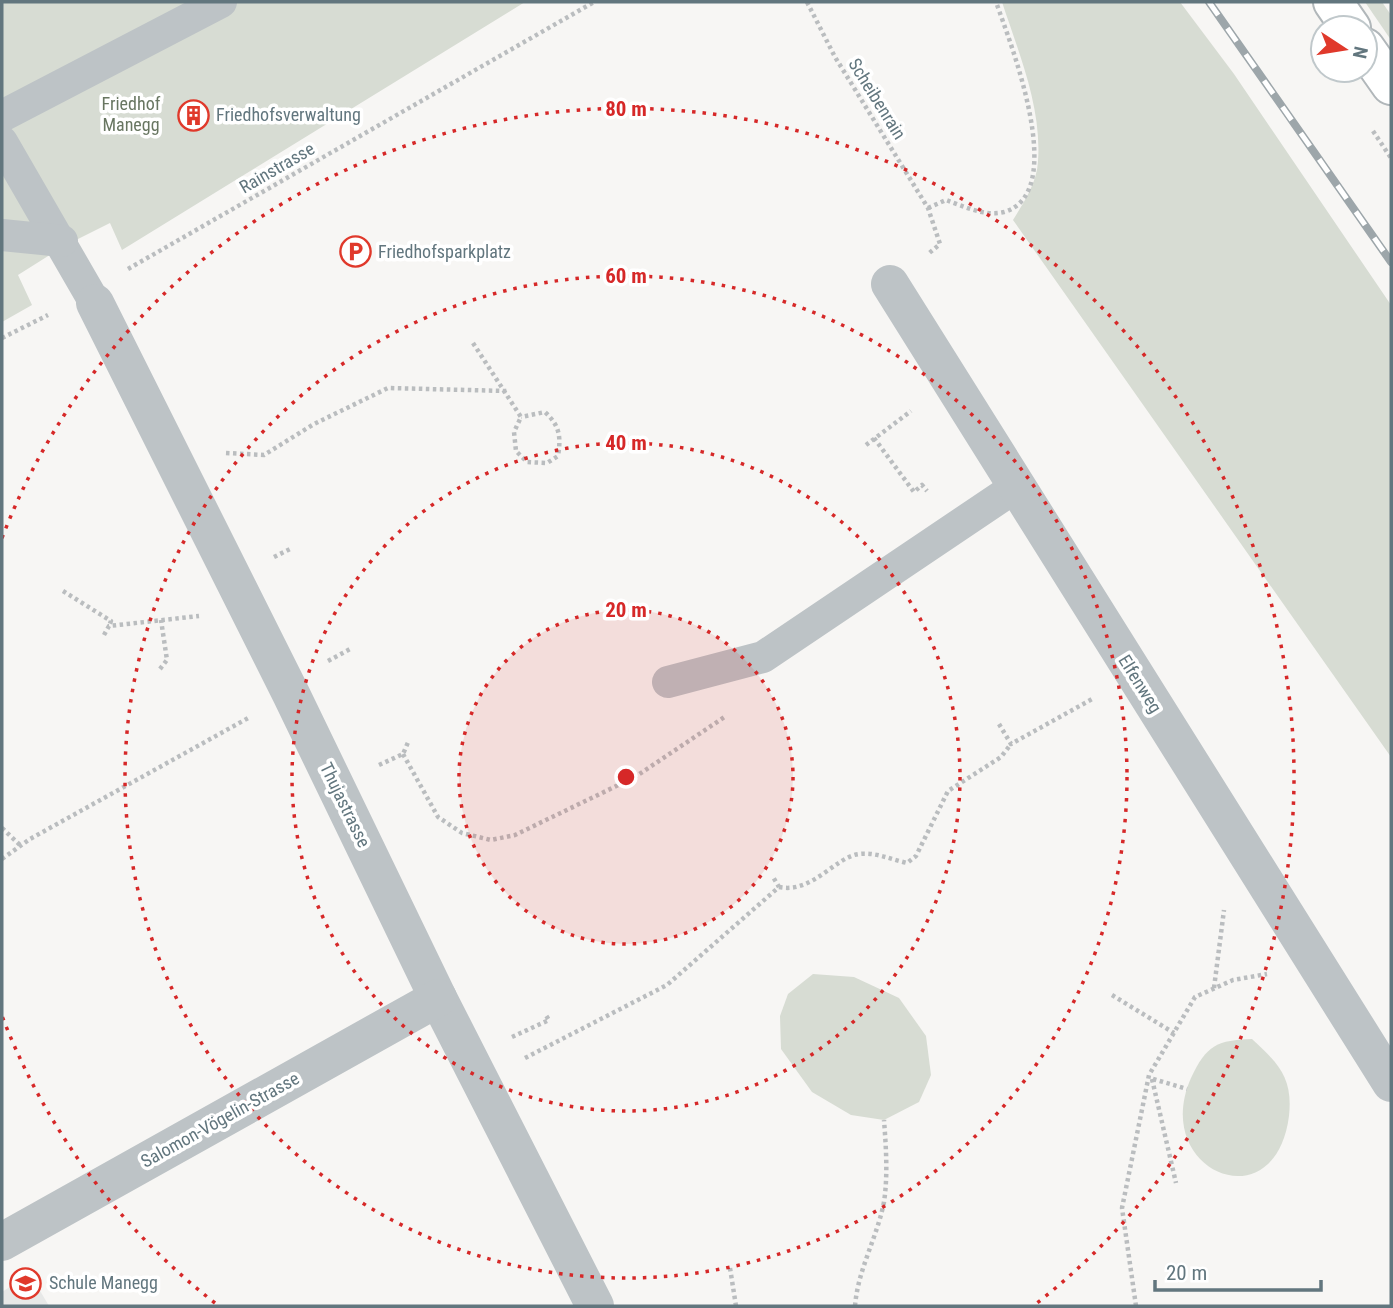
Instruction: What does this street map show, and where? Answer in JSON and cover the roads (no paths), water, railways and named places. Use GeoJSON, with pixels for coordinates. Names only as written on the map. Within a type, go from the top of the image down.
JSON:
{"type":"FeatureCollection","features":[{"type":"Feature","properties":{"kind":"main road"},"geometry":{"type":"LineString","coordinates":[[1379,68],[1391,85]]}},
{"type":"Feature","properties":{"kind":"street","name":"Elfenweg"},"geometry":{"type":"LineString","coordinates":[[890,284],[1391,1083]]}},
{"type":"Feature","properties":{"kind":"street","name":"Thujastrasse"},"geometry":{"type":"LineString","coordinates":[[107,289],[291,694],[438,998],[594,1306]]}},
{"type":"Feature","properties":{"kind":"street","name":"Salomon-Vögelin-Strasse"},"geometry":{"type":"LineString","coordinates":[[2,1242],[438,998]]}},
{"type":"Feature","properties":{"kind":"lane"},"geometry":{"type":"LineString","coordinates":[[2,116],[221,2]]}},
{"type":"Feature","properties":{"kind":"lane"},"geometry":{"type":"LineString","coordinates":[[2,142],[62,241],[107,289]]}},
{"type":"Feature","properties":{"kind":"lane"},"geometry":{"type":"LineString","coordinates":[[2,235],[62,241]]}},
{"type":"Feature","properties":{"kind":"lane"},"geometry":{"type":"LineString","coordinates":[[668,682],[763,657],[1017,486]]}},
{"type":"Feature","properties":{"kind":"railway"},"geometry":{"type":"LineString","coordinates":[[1209,2],[1391,262]]}},
{"type":"Feature","properties":{"kind":"place","name":"Friedhofsverwaltung"},"geometry":{"type":"Point","coordinates":[193,115]}},
{"type":"Feature","properties":{"kind":"place","name":"Friedhofsparkplatz"},"geometry":{"type":"Point","coordinates":[355,252]}},
{"type":"Feature","properties":{"kind":"place","name":"Schule Manegg"},"geometry":{"type":"Point","coordinates":[26,1283]}},
{"type":"Feature","properties":{"kind":"park label","name":"Friedhof Manegg"},"geometry":{"type":"Point","coordinates":[131,114]}}]}
